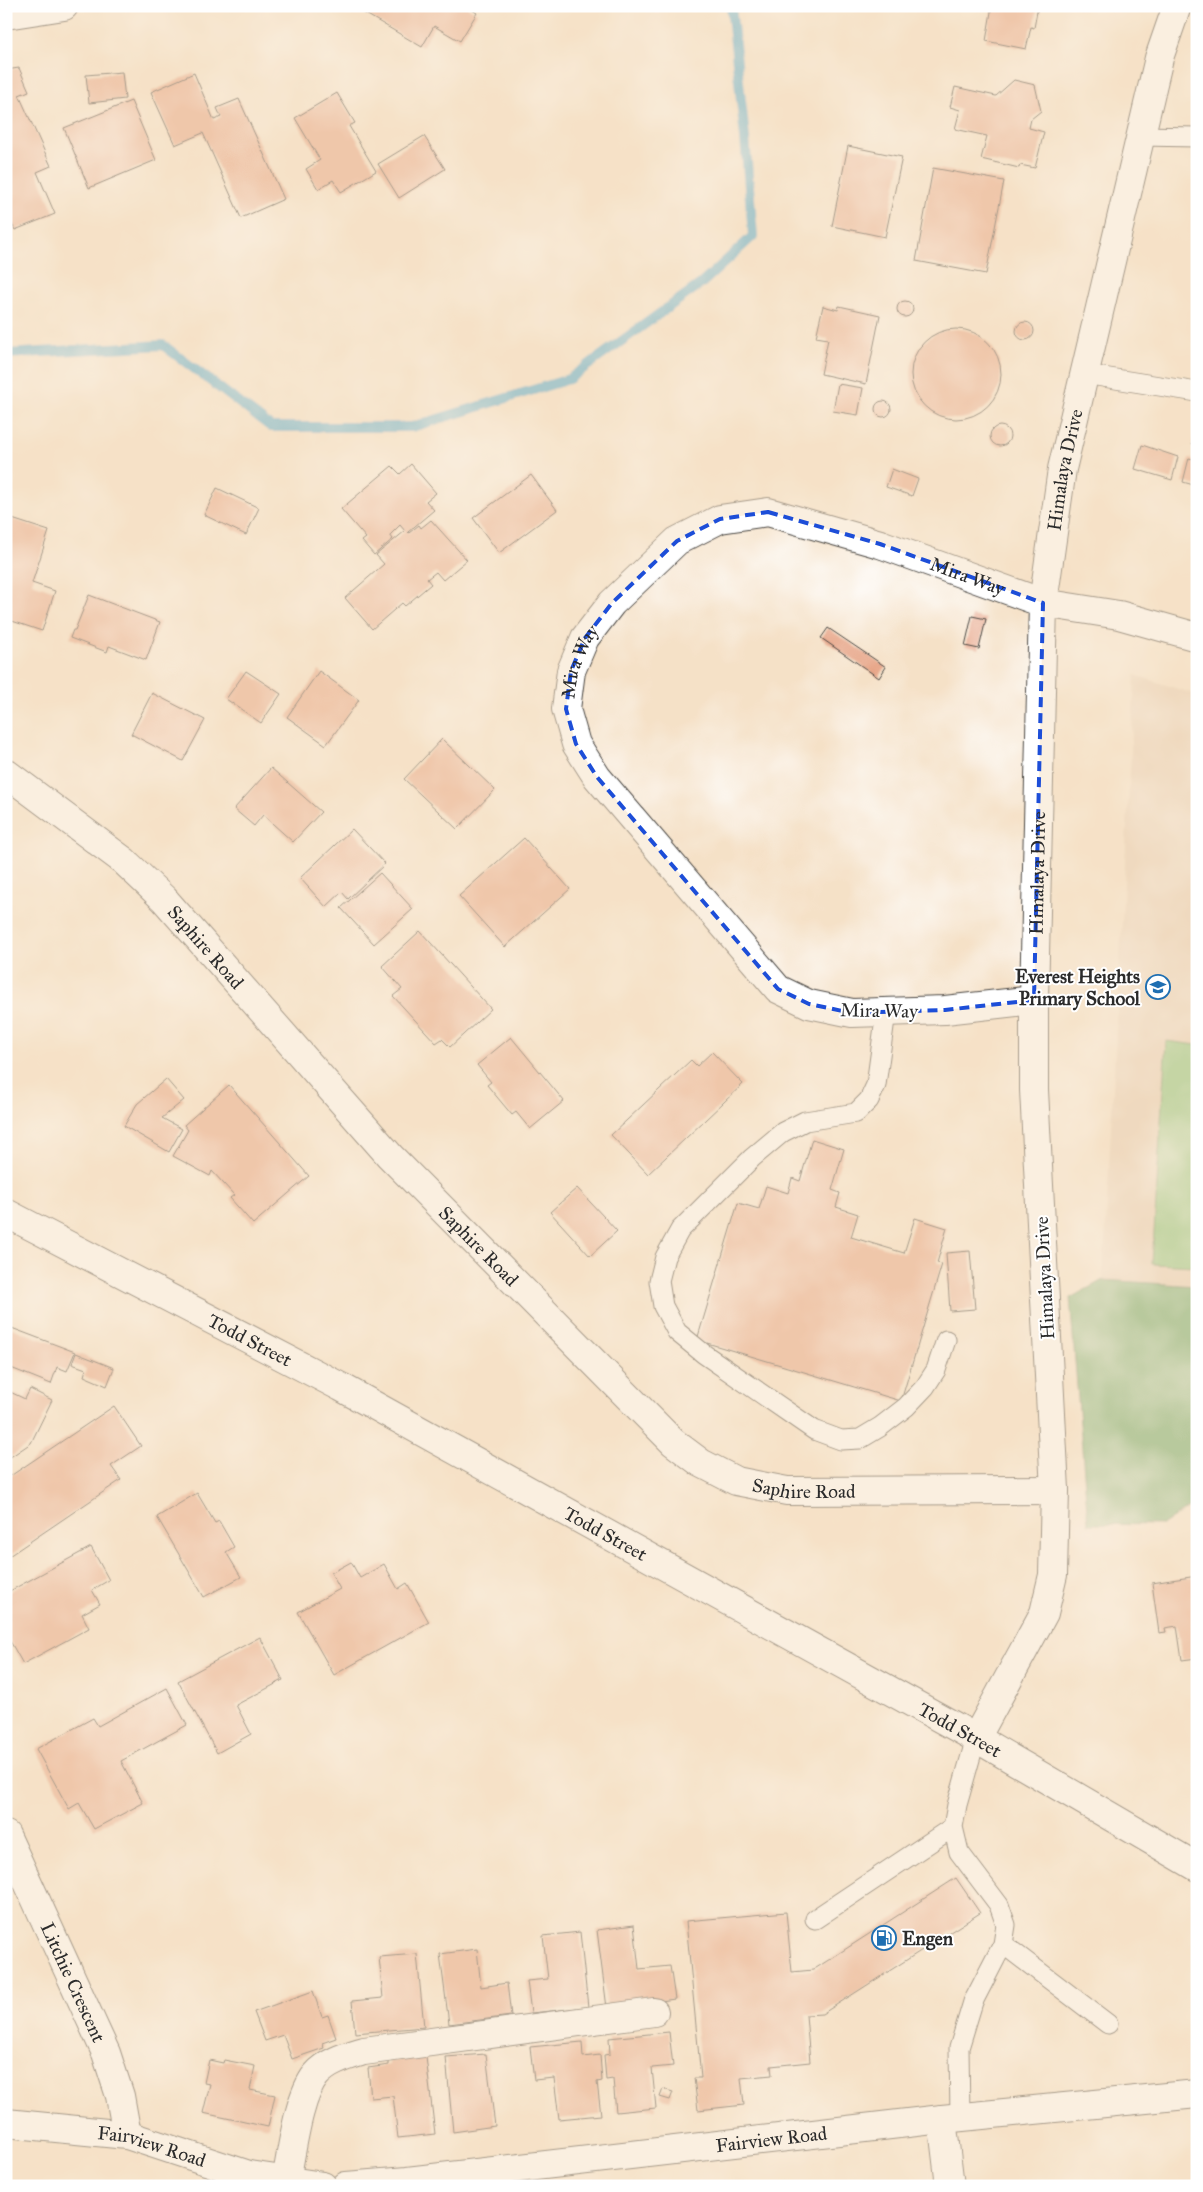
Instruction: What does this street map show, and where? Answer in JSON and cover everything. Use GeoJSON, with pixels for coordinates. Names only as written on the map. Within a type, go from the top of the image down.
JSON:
{"type":"FeatureCollection","features":[{"type":"Feature","properties":{"kind":"street"},"geometry":{"type":"LineString","coordinates":[[6,15],[64,6]]}},
{"type":"Feature","properties":{"kind":"street","name":"Himalaya Drive"},"geometry":{"type":"LineString","coordinates":[[976,1738],[1044,1613],[1053,1575],[1055,1490],[1034,1090],[1034,1000],[1043,602],[1062,469],[1159,58],[1177,6]]}},
{"type":"Feature","properties":{"kind":"street","name":"Mira Way"},"geometry":{"type":"LineString","coordinates":[[1034,1000],[945,1010],[852,1013],[809,1004],[778,989],[597,777],[576,744],[566,710],[571,671],[585,638],[612,603],[677,541],[720,519],[768,512],[880,544],[1043,602],[1119,615],[1197,637]]}},
{"type":"Feature","properties":{"kind":"street","name":"Saphire Road"},"geometry":{"type":"LineString","coordinates":[[6,773],[124,861],[164,899],[390,1156],[672,1442],[701,1463],[736,1481],[787,1491],[1055,1490]]}},
{"type":"Feature","properties":{"kind":"street","name":"Todd Street"},"geometry":{"type":"LineString","coordinates":[[6,1213],[341,1387],[976,1738],[1197,1867]]}},
{"type":"Feature","properties":{"kind":"street","name":"Litchie Crescent"},"geometry":{"type":"LineString","coordinates":[[6,1835],[106,2053],[120,2096],[127,2135]]}},
{"type":"Feature","properties":{"kind":"street"},"geometry":{"type":"LineString","coordinates":[[286,2180],[304,2100],[316,2075],[337,2060],[364,2051],[654,2012]]}},
{"type":"Feature","properties":{"kind":"street","name":"Fairview Road"},"geometry":{"type":"LineString","coordinates":[[346,2186],[407,2181],[951,2118],[1197,2094]]}},
{"type":"Feature","properties":{"kind":"street"},"geometry":{"type":"LineString","coordinates":[[950,2186],[951,2118]]}},
{"type":"Feature","properties":{"kind":"street","name":"Fairview Road"},"geometry":{"type":"LineString","coordinates":[[6,2123],[127,2135],[249,2175],[322,2186]]}},
{"type":"Feature","properties":{"kind":"lane"},"geometry":{"type":"LineString","coordinates":[[1140,136],[1197,136]]}},
{"type":"Feature","properties":{"kind":"lane"},"geometry":{"type":"LineString","coordinates":[[1084,374],[1197,392]]}},
{"type":"Feature","properties":{"kind":"lane"},"geometry":{"type":"LineString","coordinates":[[886,1012],[876,1085],[869,1100],[856,1113],[806,1122],[783,1132],[752,1158],[680,1230],[665,1257],[659,1281],[663,1306],[677,1332],[704,1354],[814,1430],[841,1440],[860,1439],[880,1427],[906,1406],[925,1387],[936,1370],[946,1340]]}},
{"type":"Feature","properties":{"kind":"lane"},"geometry":{"type":"LineString","coordinates":[[951,2118],[960,2048],[972,2002],[1003,1944],[1006,1925],[999,1905],[960,1852],[953,1827],[957,1805],[976,1738]]}},
{"type":"Feature","properties":{"kind":"lane"},"geometry":{"type":"LineString","coordinates":[[815,1919],[953,1827]]}},
{"type":"Feature","properties":{"kind":"lane"},"geometry":{"type":"LineString","coordinates":[[1003,1944],[1108,2024]]}},
{"type":"Feature","properties":{"kind":"highlighted area"},"geometry":{"type":"Polygon","coordinates":[[[768,512],[880,544],[1043,603],[1034,1000],[945,1010],[852,1013],[809,1004],[778,989],[597,777],[576,744],[566,709],[571,671],[585,638],[612,603],[677,541],[720,519],[768,512]]]}},
{"type":"Feature","properties":{"kind":"shaded area","name":"Everest Heights Primary School"},"geometry":{"type":"Polygon","coordinates":[[[1135,675],[1197,695],[1197,1286],[1103,1280],[1135,675]]]}},
{"type":"Feature","properties":{"kind":"green space"},"geometry":{"type":"Polygon","coordinates":[[[1166,1041],[1197,1045],[1197,1266],[1152,1264],[1166,1041]]]}},
{"type":"Feature","properties":{"kind":"green space"},"geometry":{"type":"Polygon","coordinates":[[[1103,1280],[1197,1286],[1197,1503],[1162,1525],[1088,1524],[1070,1298],[1103,1280]]]}},
{"type":"Feature","properties":{"kind":"building"},"geometry":{"type":"Polygon","coordinates":[[[361,6],[466,6],[477,13],[460,41],[434,26],[422,47],[359,10],[361,6]]]}},
{"type":"Feature","properties":{"kind":"building"},"geometry":{"type":"Polygon","coordinates":[[[992,6],[1038,6],[1034,28],[1031,27],[1026,49],[986,41],[992,6]]]}},
{"type":"Feature","properties":{"kind":"building"},"geometry":{"type":"Polygon","coordinates":[[[19,68],[29,91],[19,95],[51,166],[37,172],[55,214],[15,230],[6,213],[6,70],[19,68]]]}},
{"type":"Feature","properties":{"kind":"building"},"geometry":{"type":"Polygon","coordinates":[[[122,72],[125,99],[89,103],[86,75],[122,72]]]}},
{"type":"Feature","properties":{"kind":"building"},"geometry":{"type":"Polygon","coordinates":[[[194,73],[214,120],[221,117],[217,108],[239,99],[284,199],[241,218],[203,133],[175,145],[151,92],[194,73]]]}},
{"type":"Feature","properties":{"kind":"building"},"geometry":{"type":"Polygon","coordinates":[[[1014,80],[1035,85],[1041,111],[1031,119],[1029,128],[1044,132],[1035,168],[1020,165],[1019,168],[981,159],[987,136],[955,129],[960,110],[950,107],[955,87],[996,96],[1014,80]]]}},
{"type":"Feature","properties":{"kind":"building"},"geometry":{"type":"Polygon","coordinates":[[[337,93],[355,123],[349,126],[376,171],[341,192],[333,180],[318,189],[306,169],[320,160],[295,118],[337,93]]]}},
{"type":"Feature","properties":{"kind":"building"},"geometry":{"type":"Polygon","coordinates":[[[131,101],[156,160],[89,188],[64,128],[131,101]]]}},
{"type":"Feature","properties":{"kind":"building"},"geometry":{"type":"Polygon","coordinates":[[[424,136],[445,169],[399,198],[378,164],[424,136]]]}},
{"type":"Feature","properties":{"kind":"building"},"geometry":{"type":"Polygon","coordinates":[[[848,146],[902,157],[885,237],[832,226],[848,146]]]}},
{"type":"Feature","properties":{"kind":"building"},"geometry":{"type":"Polygon","coordinates":[[[933,168],[1004,181],[986,274],[916,261],[933,168]]]}},
{"type":"Feature","properties":{"kind":"building"},"geometry":{"type":"Polygon","coordinates":[[[902,301],[908,301],[913,306],[911,315],[902,317],[897,312],[897,306],[902,301]]]}},
{"type":"Feature","properties":{"kind":"building"},"geometry":{"type":"Polygon","coordinates":[[[823,306],[838,310],[839,306],[880,315],[866,384],[821,374],[828,339],[816,337],[823,306]]]}},
{"type":"Feature","properties":{"kind":"building"},"geometry":{"type":"Polygon","coordinates":[[[1025,322],[1031,325],[1034,331],[1031,337],[1025,340],[1019,337],[1016,331],[1019,325],[1025,322]]]}},
{"type":"Feature","properties":{"kind":"building"},"geometry":{"type":"Polygon","coordinates":[[[956,329],[973,332],[988,342],[998,357],[1001,374],[998,391],[988,406],[973,416],[956,419],[939,416],[924,406],[914,391],[911,374],[914,357],[924,342],[939,332],[956,329]]]}},
{"type":"Feature","properties":{"kind":"building"},"geometry":{"type":"Polygon","coordinates":[[[838,384],[863,388],[858,415],[833,411],[838,384]]]}},
{"type":"Feature","properties":{"kind":"building"},"geometry":{"type":"Polygon","coordinates":[[[883,401],[891,409],[883,417],[875,409],[883,401]]]}},
{"type":"Feature","properties":{"kind":"building"},"geometry":{"type":"Polygon","coordinates":[[[1197,422],[1197,445],[1192,444],[1197,422]]]}},
{"type":"Feature","properties":{"kind":"building"},"geometry":{"type":"Polygon","coordinates":[[[1000,426],[1007,429],[1010,436],[1007,443],[1000,446],[993,443],[990,436],[993,429],[1000,426]]]}},
{"type":"Feature","properties":{"kind":"building"},"geometry":{"type":"Polygon","coordinates":[[[1142,445],[1178,457],[1172,480],[1135,469],[1142,445]]]}},
{"type":"Feature","properties":{"kind":"building"},"geometry":{"type":"Polygon","coordinates":[[[1189,458],[1197,460],[1197,486],[1183,482],[1189,458]]]}},
{"type":"Feature","properties":{"kind":"building"},"geometry":{"type":"Polygon","coordinates":[[[411,464],[436,493],[426,501],[434,510],[408,532],[419,525],[421,528],[431,520],[467,560],[443,580],[436,572],[427,579],[431,584],[405,606],[402,603],[372,629],[345,598],[384,564],[376,555],[405,531],[400,525],[390,535],[393,539],[374,555],[362,541],[366,538],[341,509],[392,466],[400,474],[411,464]]]}},
{"type":"Feature","properties":{"kind":"building"},"geometry":{"type":"Polygon","coordinates":[[[892,469],[918,479],[912,496],[886,487],[892,469]]]}},
{"type":"Feature","properties":{"kind":"building"},"geometry":{"type":"Polygon","coordinates":[[[531,475],[557,510],[499,553],[473,518],[531,475]]]}},
{"type":"Feature","properties":{"kind":"building"},"geometry":{"type":"Polygon","coordinates":[[[217,488],[259,508],[246,535],[204,515],[217,488]]]}},
{"type":"Feature","properties":{"kind":"building"},"geometry":{"type":"Polygon","coordinates":[[[6,517],[49,531],[32,583],[55,591],[42,631],[6,619],[6,517]]]}},
{"type":"Feature","properties":{"kind":"building"},"geometry":{"type":"Polygon","coordinates":[[[89,595],[160,622],[146,660],[109,646],[107,652],[70,638],[89,595]]]}},
{"type":"Feature","properties":{"kind":"building"},"geometry":{"type":"Polygon","coordinates":[[[972,616],[986,619],[979,649],[965,646],[972,616]]]}},
{"type":"Feature","properties":{"kind":"building"},"geometry":{"type":"Polygon","coordinates":[[[828,628],[886,667],[879,678],[821,638],[828,628]]]}},
{"type":"Feature","properties":{"kind":"building"},"geometry":{"type":"Polygon","coordinates":[[[246,671],[281,694],[261,723],[226,699],[246,671]]]}},
{"type":"Feature","properties":{"kind":"building"},"geometry":{"type":"Polygon","coordinates":[[[319,671],[359,700],[326,745],[287,717],[319,671]]]}},
{"type":"Feature","properties":{"kind":"building"},"geometry":{"type":"Polygon","coordinates":[[[152,693],[205,720],[183,761],[131,734],[152,693]]]}},
{"type":"Feature","properties":{"kind":"building"},"geometry":{"type":"Polygon","coordinates":[[[442,739],[495,790],[457,829],[404,779],[442,739]]]}},
{"type":"Feature","properties":{"kind":"building"},"geometry":{"type":"Polygon","coordinates":[[[271,768],[321,812],[293,842],[263,815],[254,826],[234,809],[271,768]]]}},
{"type":"Feature","properties":{"kind":"building"},"geometry":{"type":"Polygon","coordinates":[[[352,829],[385,864],[348,899],[342,892],[326,907],[300,878],[352,829]]]}},
{"type":"Feature","properties":{"kind":"building"},"geometry":{"type":"Polygon","coordinates":[[[524,838],[570,889],[505,947],[459,896],[524,838]]]}},
{"type":"Feature","properties":{"kind":"building"},"geometry":{"type":"Polygon","coordinates":[[[380,873],[413,909],[374,944],[341,908],[380,873]]]}},
{"type":"Feature","properties":{"kind":"building"},"geometry":{"type":"Polygon","coordinates":[[[420,931],[491,1009],[450,1047],[442,1039],[436,1043],[393,996],[402,989],[382,966],[420,931]]]}},
{"type":"Feature","properties":{"kind":"building"},"geometry":{"type":"Polygon","coordinates":[[[511,1037],[564,1101],[530,1129],[516,1112],[512,1115],[487,1085],[491,1082],[477,1065],[511,1037]]]}},
{"type":"Feature","properties":{"kind":"building"},"geometry":{"type":"Polygon","coordinates":[[[712,1052],[743,1084],[648,1174],[611,1135],[691,1060],[697,1066],[712,1052]]]}},
{"type":"Feature","properties":{"kind":"building"},"geometry":{"type":"Polygon","coordinates":[[[166,1079],[184,1100],[162,1118],[182,1129],[169,1152],[124,1126],[137,1104],[166,1079]]]}},
{"type":"Feature","properties":{"kind":"building"},"geometry":{"type":"Polygon","coordinates":[[[229,1085],[309,1176],[253,1224],[230,1198],[234,1195],[212,1171],[210,1176],[173,1156],[188,1130],[184,1125],[229,1085]]]}},
{"type":"Feature","properties":{"kind":"building"},"geometry":{"type":"Polygon","coordinates":[[[812,1139],[844,1149],[832,1190],[840,1193],[836,1207],[858,1214],[851,1237],[904,1253],[915,1218],[947,1228],[937,1263],[942,1264],[901,1401],[697,1340],[738,1203],[759,1209],[766,1186],[788,1193],[792,1178],[800,1181],[812,1139]]]}},
{"type":"Feature","properties":{"kind":"building"},"geometry":{"type":"Polygon","coordinates":[[[577,1188],[617,1231],[590,1256],[550,1212],[577,1188]]]}},
{"type":"Feature","properties":{"kind":"building"},"geometry":{"type":"Polygon","coordinates":[[[970,1251],[975,1309],[950,1311],[946,1253],[970,1251]]]}},
{"type":"Feature","properties":{"kind":"building"},"geometry":{"type":"Polygon","coordinates":[[[9,1327],[75,1352],[67,1371],[57,1367],[51,1384],[6,1366],[6,1335],[9,1327]]]}},
{"type":"Feature","properties":{"kind":"building"},"geometry":{"type":"Polygon","coordinates":[[[76,1353],[114,1368],[107,1386],[84,1376],[86,1369],[72,1364],[76,1353]]]}},
{"type":"Feature","properties":{"kind":"building"},"geometry":{"type":"Polygon","coordinates":[[[30,1389],[52,1400],[31,1443],[6,1460],[6,1390],[25,1399],[30,1389]]]}},
{"type":"Feature","properties":{"kind":"building"},"geometry":{"type":"Polygon","coordinates":[[[114,1406],[141,1446],[111,1466],[121,1480],[6,1558],[6,1479],[114,1406]]]}},
{"type":"Feature","properties":{"kind":"building"},"geometry":{"type":"Polygon","coordinates":[[[197,1493],[215,1523],[219,1521],[234,1547],[226,1552],[241,1577],[204,1597],[157,1517],[197,1493]]]}},
{"type":"Feature","properties":{"kind":"building"},"geometry":{"type":"Polygon","coordinates":[[[91,1547],[109,1580],[92,1590],[100,1604],[82,1614],[89,1628],[23,1664],[10,1641],[6,1642],[6,1593],[91,1547]]]}},
{"type":"Feature","properties":{"kind":"building"},"geometry":{"type":"Polygon","coordinates":[[[351,1562],[360,1578],[384,1564],[398,1589],[407,1583],[429,1622],[334,1675],[298,1612],[340,1589],[331,1573],[351,1562]]]}},
{"type":"Feature","properties":{"kind":"building"},"geometry":{"type":"Polygon","coordinates":[[[1197,1576],[1197,1658],[1182,1660],[1177,1626],[1165,1628],[1166,1632],[1159,1633],[1152,1583],[1197,1576]]]}},
{"type":"Feature","properties":{"kind":"building"},"geometry":{"type":"Polygon","coordinates":[[[260,1637],[283,1680],[236,1705],[251,1734],[217,1753],[178,1681],[260,1637]]]}},
{"type":"Feature","properties":{"kind":"building"},"geometry":{"type":"Polygon","coordinates":[[[167,1688],[187,1725],[121,1761],[143,1803],[94,1829],[79,1803],[69,1809],[36,1749],[93,1718],[98,1726],[167,1688]]]}},
{"type":"Feature","properties":{"kind":"building"},"geometry":{"type":"Polygon","coordinates":[[[956,1878],[980,1913],[822,2014],[806,2015],[810,2062],[771,2066],[772,2075],[741,2078],[744,2105],[698,2110],[694,2078],[701,2078],[686,1921],[786,1912],[792,1972],[813,1970],[956,1878]]]}},
{"type":"Feature","properties":{"kind":"building"},"geometry":{"type":"Polygon","coordinates":[[[634,1925],[639,1969],[670,1966],[675,1999],[607,2008],[597,1930],[634,1925]]]}},
{"type":"Feature","properties":{"kind":"building"},"geometry":{"type":"Polygon","coordinates":[[[580,1932],[588,2007],[531,2013],[527,1981],[548,1979],[543,1936],[580,1932]]]}},
{"type":"Feature","properties":{"kind":"building"},"geometry":{"type":"Polygon","coordinates":[[[477,1949],[481,1987],[507,1983],[511,2016],[449,2024],[440,1954],[477,1949]]]}},
{"type":"Feature","properties":{"kind":"building"},"geometry":{"type":"Polygon","coordinates":[[[417,1954],[424,2027],[355,2033],[352,2001],[383,1998],[379,1957],[417,1954]]]}},
{"type":"Feature","properties":{"kind":"building"},"geometry":{"type":"Polygon","coordinates":[[[313,1991],[322,2017],[328,2015],[336,2038],[322,2043],[324,2048],[292,2059],[283,2035],[265,2041],[254,2012],[313,1991]]]}},
{"type":"Feature","properties":{"kind":"building"},"geometry":{"type":"Polygon","coordinates":[[[669,2032],[673,2066],[652,2068],[656,2108],[616,2112],[613,2079],[606,2080],[604,2055],[610,2054],[609,2038],[669,2032]]]}},
{"type":"Feature","properties":{"kind":"building"},"geometry":{"type":"Polygon","coordinates":[[[582,2042],[583,2057],[600,2055],[602,2081],[597,2082],[601,2115],[559,2119],[554,2078],[534,2080],[530,2047],[582,2042]]]}},
{"type":"Feature","properties":{"kind":"building"},"geometry":{"type":"Polygon","coordinates":[[[486,2054],[495,2126],[453,2132],[446,2057],[486,2054]]]}},
{"type":"Feature","properties":{"kind":"building"},"geometry":{"type":"Polygon","coordinates":[[[426,2057],[435,2134],[398,2138],[393,2096],[371,2098],[368,2068],[389,2065],[389,2061],[426,2057]]]}},
{"type":"Feature","properties":{"kind":"building"},"geometry":{"type":"Polygon","coordinates":[[[209,2060],[223,2063],[224,2060],[255,2066],[250,2090],[275,2095],[268,2127],[203,2113],[210,2084],[204,2083],[209,2060]]]}},
{"type":"Feature","properties":{"kind":"building"},"geometry":{"type":"Polygon","coordinates":[[[663,2089],[673,2092],[670,2100],[660,2097],[663,2089]]]}},
{"type":"Feature","properties":{"kind":"waterway"},"geometry":{"type":"LineString","coordinates":[[6,354],[163,345],[271,427],[412,427],[569,379],[702,283],[753,236],[731,6]]}},
{"type":"Feature","properties":{"kind":"place","name":"Everest Heights Primary School"},"geometry":{"type":"Point","coordinates":[1158,987]}},
{"type":"Feature","properties":{"kind":"place","name":"Engen"},"geometry":{"type":"Point","coordinates":[884,1938]}}]}
